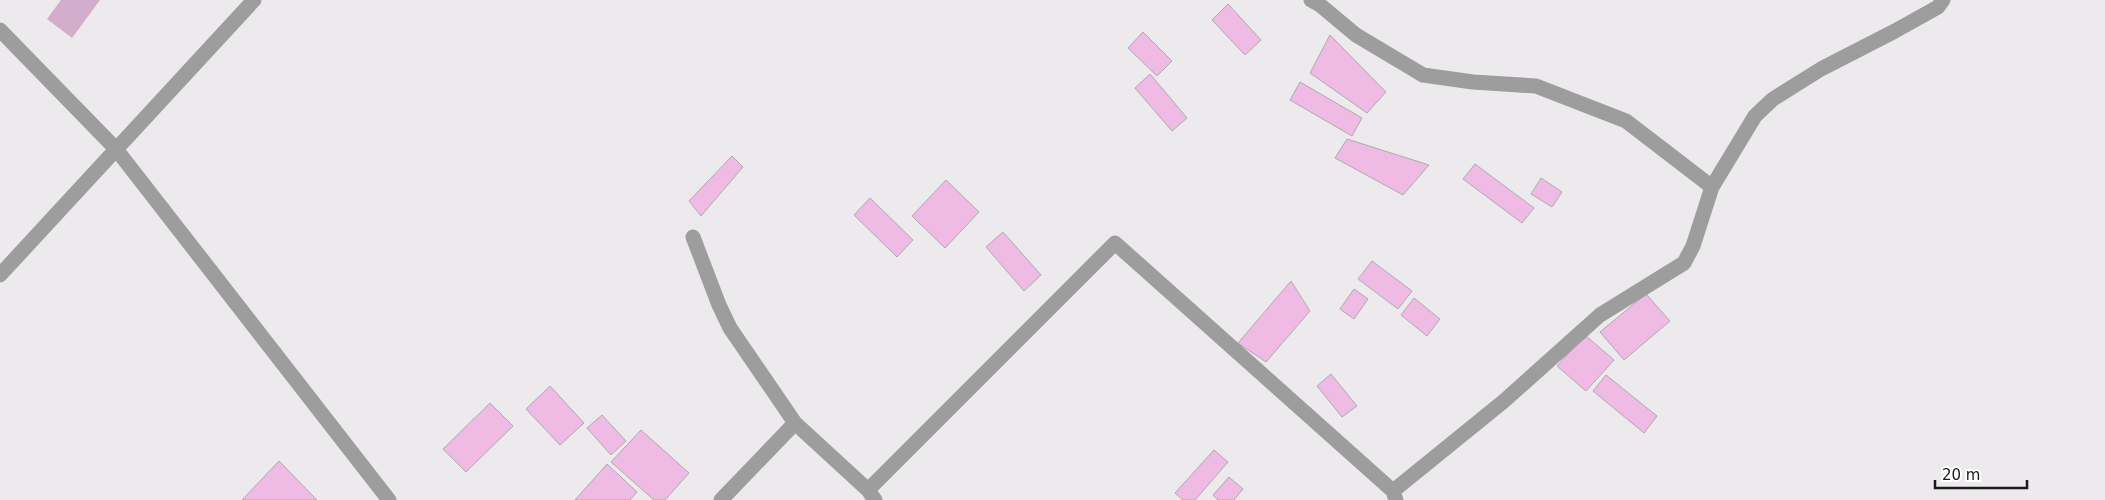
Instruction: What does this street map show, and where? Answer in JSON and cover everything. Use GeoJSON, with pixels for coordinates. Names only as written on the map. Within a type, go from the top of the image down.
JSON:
{"type":"FeatureCollection","features":[{"type":"Feature","properties":{"kind":"street"},"geometry":{"type":"LineString","coordinates":[[0,275],[254,0]]}},
{"type":"Feature","properties":{"kind":"street"},"geometry":{"type":"LineString","coordinates":[[1311,0],[1320,5],[1356,36],[1423,75],[1473,82],[1536,86],[1626,121],[1712,187]]}},
{"type":"Feature","properties":{"kind":"street"},"geometry":{"type":"LineString","coordinates":[[693,237],[718,305],[730,328],[795,423],[872,495],[1115,243],[1394,496],[1600,315],[1684,263],[1693,246],[1712,187],[1755,116],[1773,99],[1821,69],[1896,31],[1938,7],[1943,0]]}},
{"type":"Feature","properties":{"kind":"street"},"geometry":{"type":"LineString","coordinates":[[0,30],[116,149],[389,500]]}},
{"type":"Feature","properties":{"kind":"street"},"geometry":{"type":"LineString","coordinates":[[721,500],[795,423]]}},
{"type":"Feature","properties":{"kind":"shaded area"},"geometry":{"type":"Polygon","coordinates":[[[61,0],[100,0],[72,38],[47,19],[61,0]]]}},
{"type":"Feature","properties":{"kind":"building"},"geometry":{"type":"Polygon","coordinates":[[[1228,4],[1261,40],[1245,55],[1212,20],[1228,4]]]}},
{"type":"Feature","properties":{"kind":"building"},"geometry":{"type":"Polygon","coordinates":[[[1143,32],[1172,61],[1157,76],[1128,48],[1143,32]]]}},
{"type":"Feature","properties":{"kind":"building"},"geometry":{"type":"Polygon","coordinates":[[[1330,35],[1386,92],[1367,113],[1310,73],[1330,35]]]}},
{"type":"Feature","properties":{"kind":"building"},"geometry":{"type":"Polygon","coordinates":[[[1150,74],[1187,118],[1172,131],[1135,88],[1150,74]]]}},
{"type":"Feature","properties":{"kind":"building"},"geometry":{"type":"Polygon","coordinates":[[[1300,82],[1362,118],[1352,136],[1290,100],[1300,82]]]}},
{"type":"Feature","properties":{"kind":"building"},"geometry":{"type":"Polygon","coordinates":[[[1347,139],[1429,165],[1403,195],[1335,158],[1347,139]]]}},
{"type":"Feature","properties":{"kind":"building"},"geometry":{"type":"Polygon","coordinates":[[[732,156],[743,167],[701,216],[689,201],[732,156]]]}},
{"type":"Feature","properties":{"kind":"building"},"geometry":{"type":"Polygon","coordinates":[[[1475,164],[1534,208],[1522,223],[1463,179],[1475,164]]]}},
{"type":"Feature","properties":{"kind":"building"},"geometry":{"type":"Polygon","coordinates":[[[1541,178],[1562,192],[1552,207],[1531,194],[1541,178]]]}},
{"type":"Feature","properties":{"kind":"building"},"geometry":{"type":"Polygon","coordinates":[[[946,180],[979,212],[945,248],[912,216],[946,180]]]}},
{"type":"Feature","properties":{"kind":"building"},"geometry":{"type":"Polygon","coordinates":[[[870,198],[913,240],[897,257],[854,215],[870,198]]]}},
{"type":"Feature","properties":{"kind":"building"},"geometry":{"type":"Polygon","coordinates":[[[1003,232],[1041,275],[1024,291],[986,247],[1003,232]]]}},
{"type":"Feature","properties":{"kind":"building"},"geometry":{"type":"Polygon","coordinates":[[[1372,261],[1412,291],[1398,309],[1358,279],[1372,261]]]}},
{"type":"Feature","properties":{"kind":"building"},"geometry":{"type":"Polygon","coordinates":[[[1291,281],[1310,311],[1266,362],[1238,343],[1291,281]]]}},
{"type":"Feature","properties":{"kind":"building"},"geometry":{"type":"Polygon","coordinates":[[[1354,289],[1368,299],[1354,319],[1340,309],[1354,289]]]}},
{"type":"Feature","properties":{"kind":"building"},"geometry":{"type":"Polygon","coordinates":[[[1646,294],[1670,321],[1624,360],[1600,332],[1646,294]]]}},
{"type":"Feature","properties":{"kind":"building"},"geometry":{"type":"Polygon","coordinates":[[[1414,298],[1440,319],[1427,336],[1401,315],[1414,298]]]}},
{"type":"Feature","properties":{"kind":"building"},"geometry":{"type":"Polygon","coordinates":[[[1585,335],[1614,360],[1586,391],[1557,366],[1585,335]]]}},
{"type":"Feature","properties":{"kind":"building"},"geometry":{"type":"Polygon","coordinates":[[[1331,374],[1357,406],[1342,417],[1317,386],[1331,374]]]}},
{"type":"Feature","properties":{"kind":"building"},"geometry":{"type":"Polygon","coordinates":[[[1606,375],[1657,416],[1644,433],[1593,391],[1606,375]]]}},
{"type":"Feature","properties":{"kind":"building"},"geometry":{"type":"Polygon","coordinates":[[[550,386],[584,423],[560,445],[526,409],[550,386]]]}},
{"type":"Feature","properties":{"kind":"building"},"geometry":{"type":"Polygon","coordinates":[[[490,403],[513,426],[466,472],[443,449],[490,403]]]}},
{"type":"Feature","properties":{"kind":"building"},"geometry":{"type":"Polygon","coordinates":[[[602,415],[626,441],[611,455],[587,428],[602,415]]]}},
{"type":"Feature","properties":{"kind":"building"},"geometry":{"type":"Polygon","coordinates":[[[641,430],[689,473],[665,500],[654,500],[611,462],[641,430]]]}},
{"type":"Feature","properties":{"kind":"building"},"geometry":{"type":"Polygon","coordinates":[[[1214,450],[1228,462],[1195,500],[1183,500],[1175,493],[1214,450]]]}},
{"type":"Feature","properties":{"kind":"building"},"geometry":{"type":"Polygon","coordinates":[[[279,461],[317,500],[242,500],[279,461]]]}},
{"type":"Feature","properties":{"kind":"building"},"geometry":{"type":"Polygon","coordinates":[[[607,464],[637,492],[630,500],[575,500],[607,464]]]}},
{"type":"Feature","properties":{"kind":"building"},"geometry":{"type":"Polygon","coordinates":[[[1229,477],[1243,489],[1234,500],[1218,500],[1213,495],[1229,477]]]}}]}
